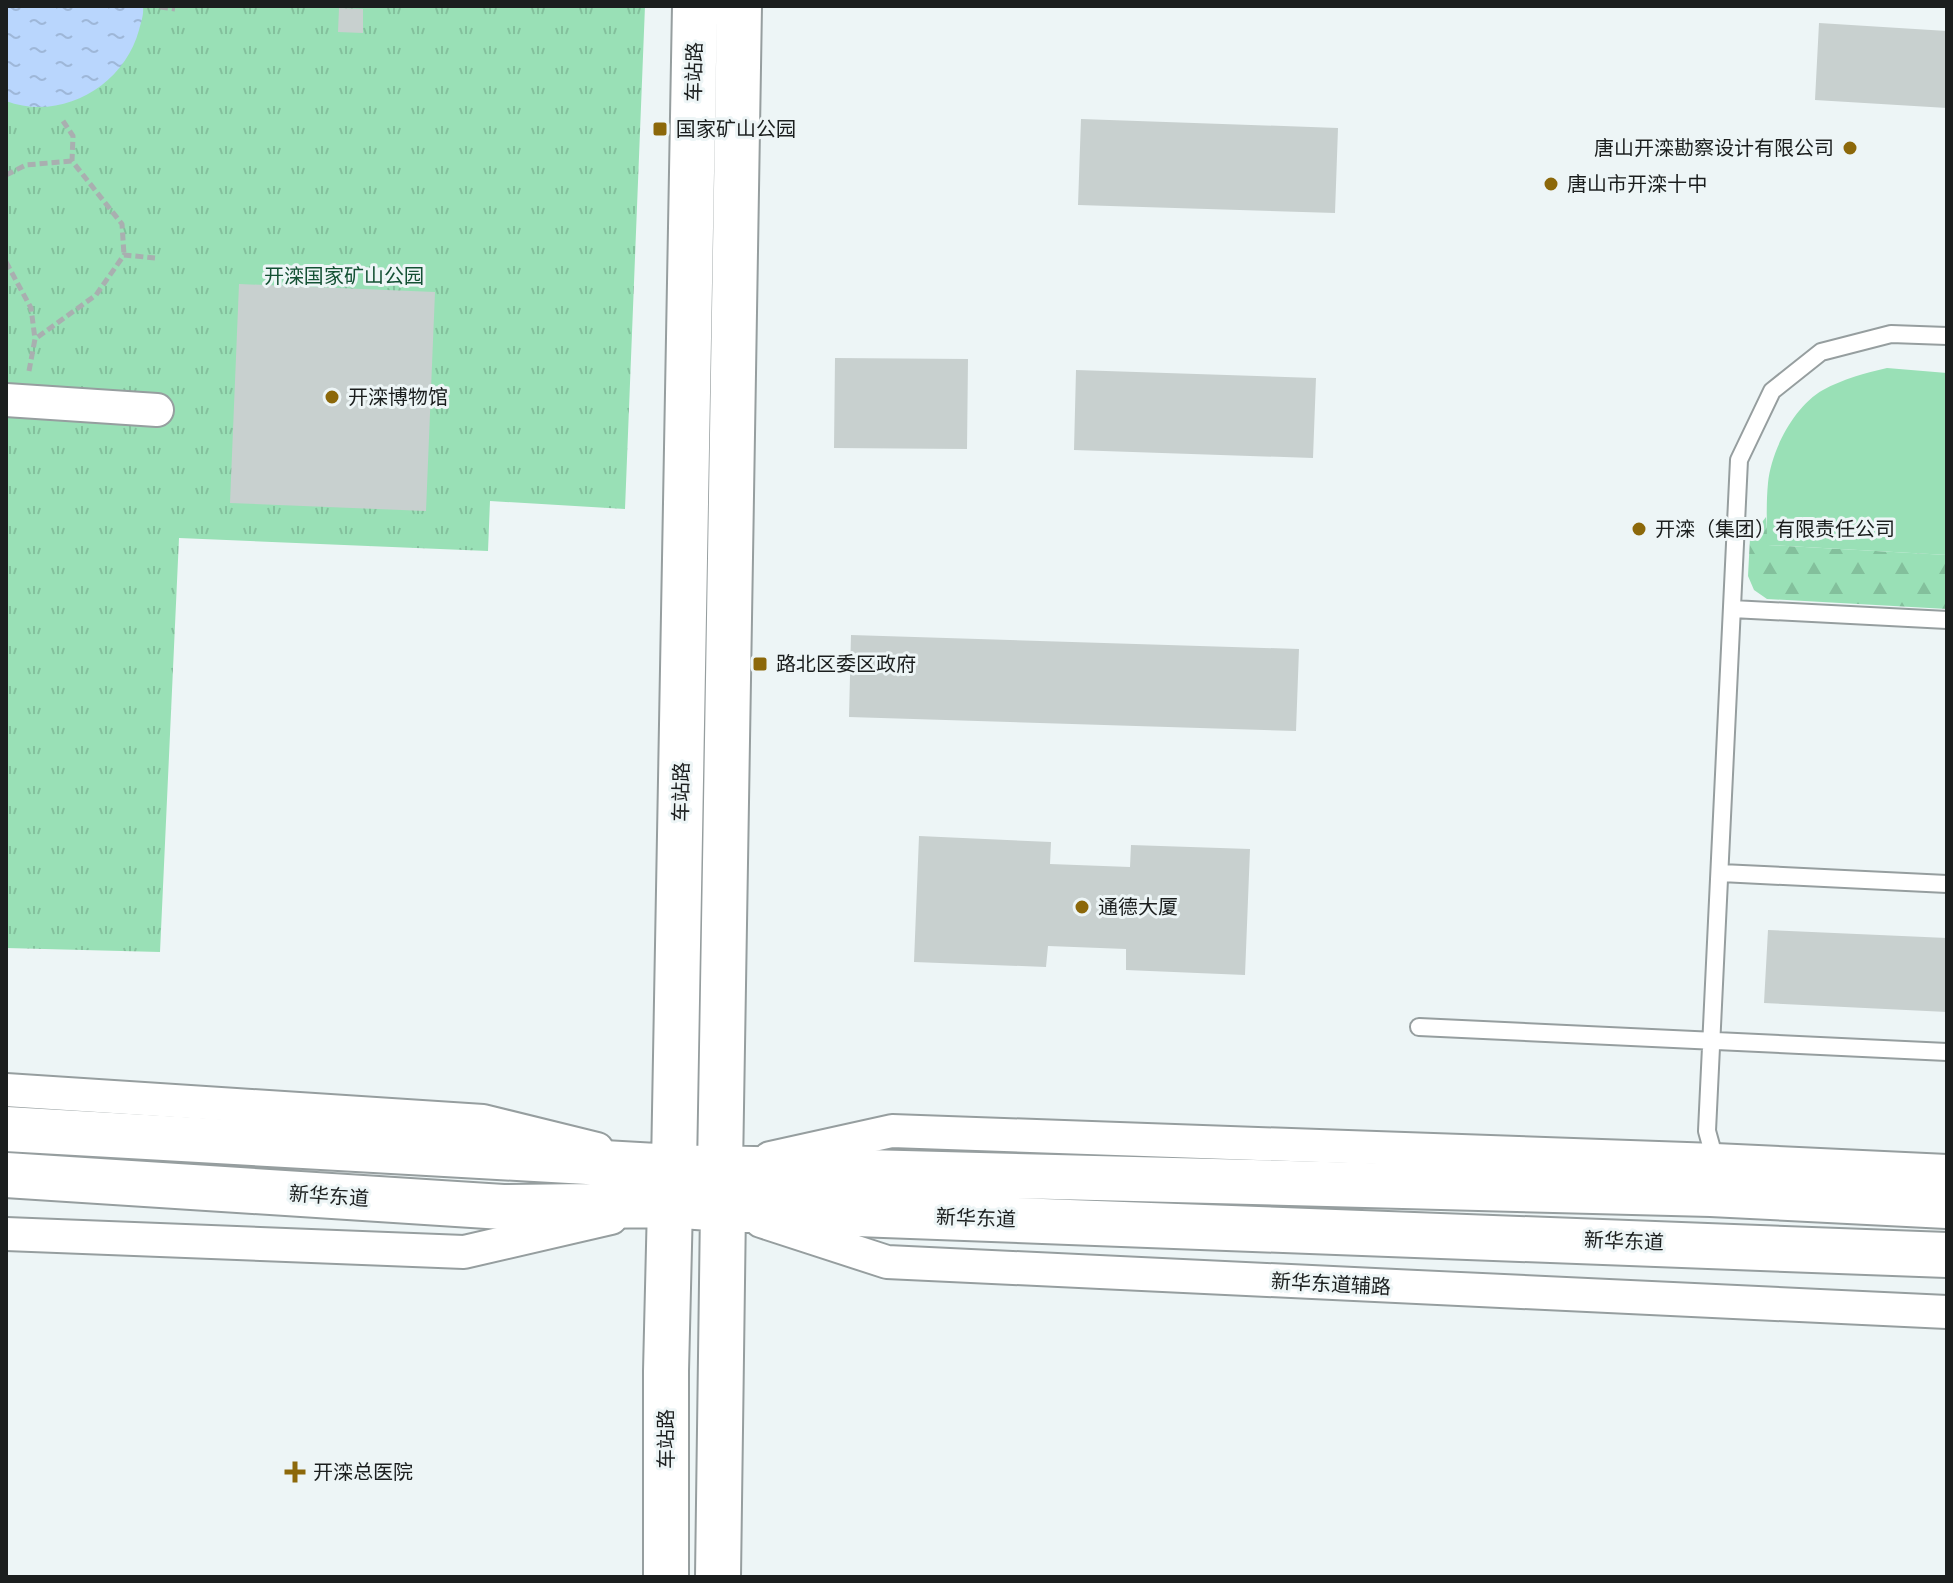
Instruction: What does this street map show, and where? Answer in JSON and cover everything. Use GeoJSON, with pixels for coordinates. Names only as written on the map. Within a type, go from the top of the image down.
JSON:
{"type":"FeatureCollection","features":[{"type":"Feature","properties":{"kind":"main road","name":"车站路"},"geometry":{"type":"LineString","coordinates":[[666,1577],[695,6]]}},
{"type":"Feature","properties":{"kind":"main road"},"geometry":{"type":"LineString","coordinates":[[718,1577],[739,6]]}},
{"type":"Feature","properties":{"kind":"main road","name":"新华东道"},"geometry":{"type":"LineString","coordinates":[[6,1129],[672,1186],[1947,1255]]}},
{"type":"Feature","properties":{"kind":"main road","name":"新华东道"},"geometry":{"type":"LineString","coordinates":[[6,1175],[503,1207],[672,1186]]}},
{"type":"Feature","properties":{"kind":"main road","name":"新华东道"},"geometry":{"type":"LineString","coordinates":[[721,1189],[1711,1194],[1947,1206]]}},
{"type":"Feature","properties":{"kind":"street"},"geometry":{"type":"LineString","coordinates":[[6,400],[157,410]]}},
{"type":"Feature","properties":{"kind":"street"},"geometry":{"type":"LineString","coordinates":[[6,1090],[483,1121],[672,1186]]}},
{"type":"Feature","properties":{"kind":"street"},"geometry":{"type":"LineString","coordinates":[[721,1189],[892,1131],[1947,1171]]}},
{"type":"Feature","properties":{"kind":"street"},"geometry":{"type":"LineString","coordinates":[[6,1234],[464,1252],[672,1186]]}},
{"type":"Feature","properties":{"kind":"street","name":"新华东道辅路"},"geometry":{"type":"LineString","coordinates":[[721,1189],[887,1262],[1947,1312]]}},
{"type":"Feature","properties":{"kind":"lane"},"geometry":{"type":"LineString","coordinates":[[1715,1160],[1707,1131],[1739,460],[1772,391],[1821,352],[1891,334],[1947,336]]}},
{"type":"Feature","properties":{"kind":"lane"},"geometry":{"type":"LineString","coordinates":[[1732,609],[1947,620]]}},
{"type":"Feature","properties":{"kind":"lane"},"geometry":{"type":"LineString","coordinates":[[1721,873],[1947,884]]}},
{"type":"Feature","properties":{"kind":"lane"},"geometry":{"type":"LineString","coordinates":[[1419,1027],[1947,1052]]}},
{"type":"Feature","properties":{"kind":"path"},"geometry":{"type":"LineString","coordinates":[[160,7],[175,9]]}},
{"type":"Feature","properties":{"kind":"path"},"geometry":{"type":"LineString","coordinates":[[35,339],[96,295],[124,255],[122,224],[72,161],[73,136],[63,121]]}},
{"type":"Feature","properties":{"kind":"path"},"geometry":{"type":"LineString","coordinates":[[6,175],[26,165],[72,161]]}},
{"type":"Feature","properties":{"kind":"path"},"geometry":{"type":"LineString","coordinates":[[124,255],[155,258]]}},
{"type":"Feature","properties":{"kind":"path"},"geometry":{"type":"LineString","coordinates":[[6,262],[31,308],[35,339],[28,376]]}},
{"type":"Feature","properties":{"kind":"green space","name":"开滦国家矿山公园"},"geometry":{"type":"Polygon","coordinates":[[[6,6],[645,6],[625,509],[490,501],[488,551],[179,538],[160,952],[6,948],[6,6]]]}},
{"type":"Feature","properties":{"kind":"green space"},"geometry":{"type":"Polygon","coordinates":[[[1887,368],[1947,373],[1947,555],[1767,545],[1770,470],[1779,444],[1794,418],[1812,397],[1823,390],[1887,368]]]}},
{"type":"Feature","properties":{"kind":"green space"},"geometry":{"type":"Polygon","coordinates":[[[1766,517],[1768,545],[1947,555],[1947,609],[1767,599],[1754,590],[1748,576],[1750,538],[1766,517]]]}},
{"type":"Feature","properties":{"kind":"water"},"geometry":{"type":"Polygon","coordinates":[[[6,6],[143,6],[143,9],[139,30],[120,68],[88,94],[48,107],[6,101],[6,6]]]}},
{"type":"Feature","properties":{"kind":"building"},"geometry":{"type":"Polygon","coordinates":[[[339,8],[363,9],[363,33],[338,32],[339,8]]]}},
{"type":"Feature","properties":{"kind":"building"},"geometry":{"type":"Polygon","coordinates":[[[1819,23],[1947,31],[1947,108],[1815,100],[1819,23]]]}},
{"type":"Feature","properties":{"kind":"building"},"geometry":{"type":"Polygon","coordinates":[[[1081,119],[1338,128],[1335,213],[1078,205],[1081,119]]]}},
{"type":"Feature","properties":{"kind":"building","name":"开滦博物馆"},"geometry":{"type":"Polygon","coordinates":[[[239,284],[435,292],[426,511],[230,503],[239,284]]]}},
{"type":"Feature","properties":{"kind":"building"},"geometry":{"type":"Polygon","coordinates":[[[835,358],[968,359],[967,449],[834,448],[835,358]]]}},
{"type":"Feature","properties":{"kind":"building"},"geometry":{"type":"Polygon","coordinates":[[[1076,370],[1316,378],[1313,458],[1074,450],[1076,370]]]}},
{"type":"Feature","properties":{"kind":"building"},"geometry":{"type":"Polygon","coordinates":[[[851,635],[1299,649],[1296,731],[849,717],[851,635]]]}},
{"type":"Feature","properties":{"kind":"building","name":"通德大厦"},"geometry":{"type":"Polygon","coordinates":[[[919,836],[1051,842],[1050,864],[1130,867],[1131,845],[1250,849],[1245,975],[1126,970],[1126,949],[1048,946],[1046,967],[914,962],[919,836]]]}},
{"type":"Feature","properties":{"kind":"building"},"geometry":{"type":"Polygon","coordinates":[[[1768,930],[1947,938],[1947,1012],[1764,1003],[1768,930]]]}},
{"type":"Feature","properties":{"kind":"place","name":"国家矿山公园"},"geometry":{"type":"Point","coordinates":[660,129]}},
{"type":"Feature","properties":{"kind":"place","name":"唐山开滦勘察设计有限公司"},"geometry":{"type":"Point","coordinates":[1850,148]}},
{"type":"Feature","properties":{"kind":"place","name":"唐山市开滦十中"},"geometry":{"type":"Point","coordinates":[1551,184]}},
{"type":"Feature","properties":{"kind":"place","name":"开滦博物馆"},"geometry":{"type":"Point","coordinates":[332,397]}},
{"type":"Feature","properties":{"kind":"place","name":"开滦（集团）有限责任公司"},"geometry":{"type":"Point","coordinates":[1639,529]}},
{"type":"Feature","properties":{"kind":"place","name":"路北区委区政府"},"geometry":{"type":"Point","coordinates":[760,664]}},
{"type":"Feature","properties":{"kind":"place","name":"通德大厦"},"geometry":{"type":"Point","coordinates":[1082,907]}},
{"type":"Feature","properties":{"kind":"place","name":"开滦总医院"},"geometry":{"type":"Point","coordinates":[295,1472]}}]}
